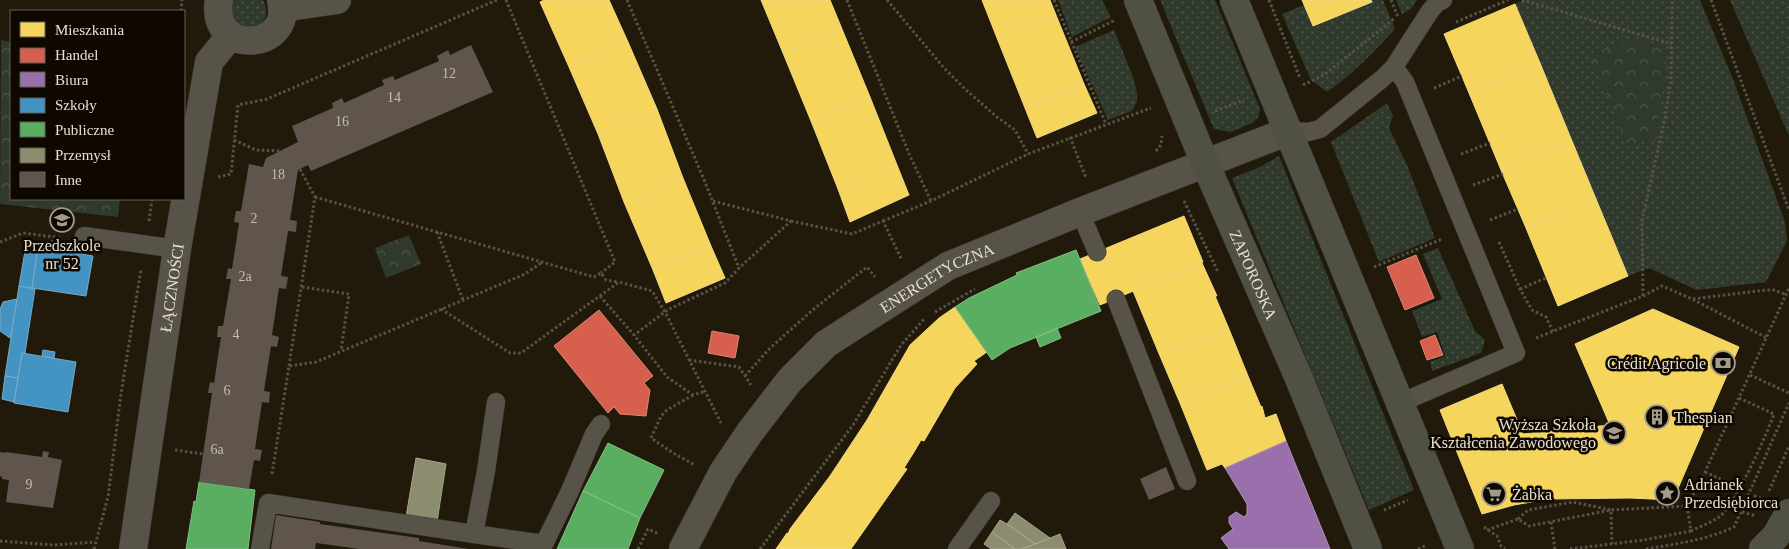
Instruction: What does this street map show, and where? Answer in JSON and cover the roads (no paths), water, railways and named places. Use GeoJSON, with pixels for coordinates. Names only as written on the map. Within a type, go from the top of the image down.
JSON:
{"type":"FeatureCollection","features":[{"type":"Feature","properties":{"kind":"main road"},"geometry":{"type":"LineString","coordinates":[[1234,0],[1460,549]]}},
{"type":"Feature","properties":{"kind":"main road","name":"ZAPOROSKA"},"geometry":{"type":"LineString","coordinates":[[1129,9],[1206,163],[1298,376],[1368,549]]}},
{"type":"Feature","properties":{"kind":"main road"},"geometry":{"type":"LineString","coordinates":[[1763,549],[1776,536],[1789,514]]}},
{"type":"Feature","properties":{"kind":"street"},"geometry":{"type":"LineString","coordinates":[[219,0],[217,10],[219,21],[226,31],[235,38],[246,41],[257,41],[267,38],[274,31],[280,22],[282,4],[337,0]]}},
{"type":"Feature","properties":{"kind":"street","name":"ŁĄCZNOŚCI"},"geometry":{"type":"LineString","coordinates":[[133,549],[177,249],[209,62],[231,35]]}},
{"type":"Feature","properties":{"kind":"street","name":"ENERGETYCZNA"},"geometry":{"type":"LineString","coordinates":[[682,549],[723,472],[750,432],[790,380],[826,344],[948,266],[1080,212],[1289,131]]}},
{"type":"Feature","properties":{"kind":"lane"},"geometry":{"type":"LineString","coordinates":[[1289,131],[1308,132],[1320,129],[1383,78],[1394,66],[1430,11],[1437,3],[1443,0]]}},
{"type":"Feature","properties":{"kind":"lane"},"geometry":{"type":"LineString","coordinates":[[1394,66],[1405,82],[1516,354],[1400,403]]}},
{"type":"Feature","properties":{"kind":"lane"},"geometry":{"type":"LineString","coordinates":[[1080,212],[1097,252]]}},
{"type":"Feature","properties":{"kind":"lane"},"geometry":{"type":"LineString","coordinates":[[84,236],[177,249]]}},
{"type":"Feature","properties":{"kind":"lane"},"geometry":{"type":"LineString","coordinates":[[1116,299],[1187,481]]}},
{"type":"Feature","properties":{"kind":"lane"},"geometry":{"type":"LineString","coordinates":[[474,534],[496,402]]}},
{"type":"Feature","properties":{"kind":"lane"},"geometry":{"type":"LineString","coordinates":[[260,549],[268,503],[474,534],[544,547],[594,434],[601,424]]}},
{"type":"Feature","properties":{"kind":"lane"},"geometry":{"type":"LineString","coordinates":[[957,549],[991,501]]}},
{"type":"Feature","properties":{"kind":"place","name":"Przedszkole nr 52"},"geometry":{"type":"Point","coordinates":[62,220]}},
{"type":"Feature","properties":{"kind":"place","name":"Crédit Agricole"},"geometry":{"type":"Point","coordinates":[1723,363]}},
{"type":"Feature","properties":{"kind":"place","name":"Thespian"},"geometry":{"type":"Point","coordinates":[1657,417]}},
{"type":"Feature","properties":{"kind":"place","name":"Wyższa Szkoła Kształcenia Zawodowego"},"geometry":{"type":"Point","coordinates":[1614,433]}},
{"type":"Feature","properties":{"kind":"place","name":"Adrianek Przedsiębiorca"},"geometry":{"type":"Point","coordinates":[1667,493]}},
{"type":"Feature","properties":{"kind":"place","name":"Żabka"},"geometry":{"type":"Point","coordinates":[1494,494]}}]}
